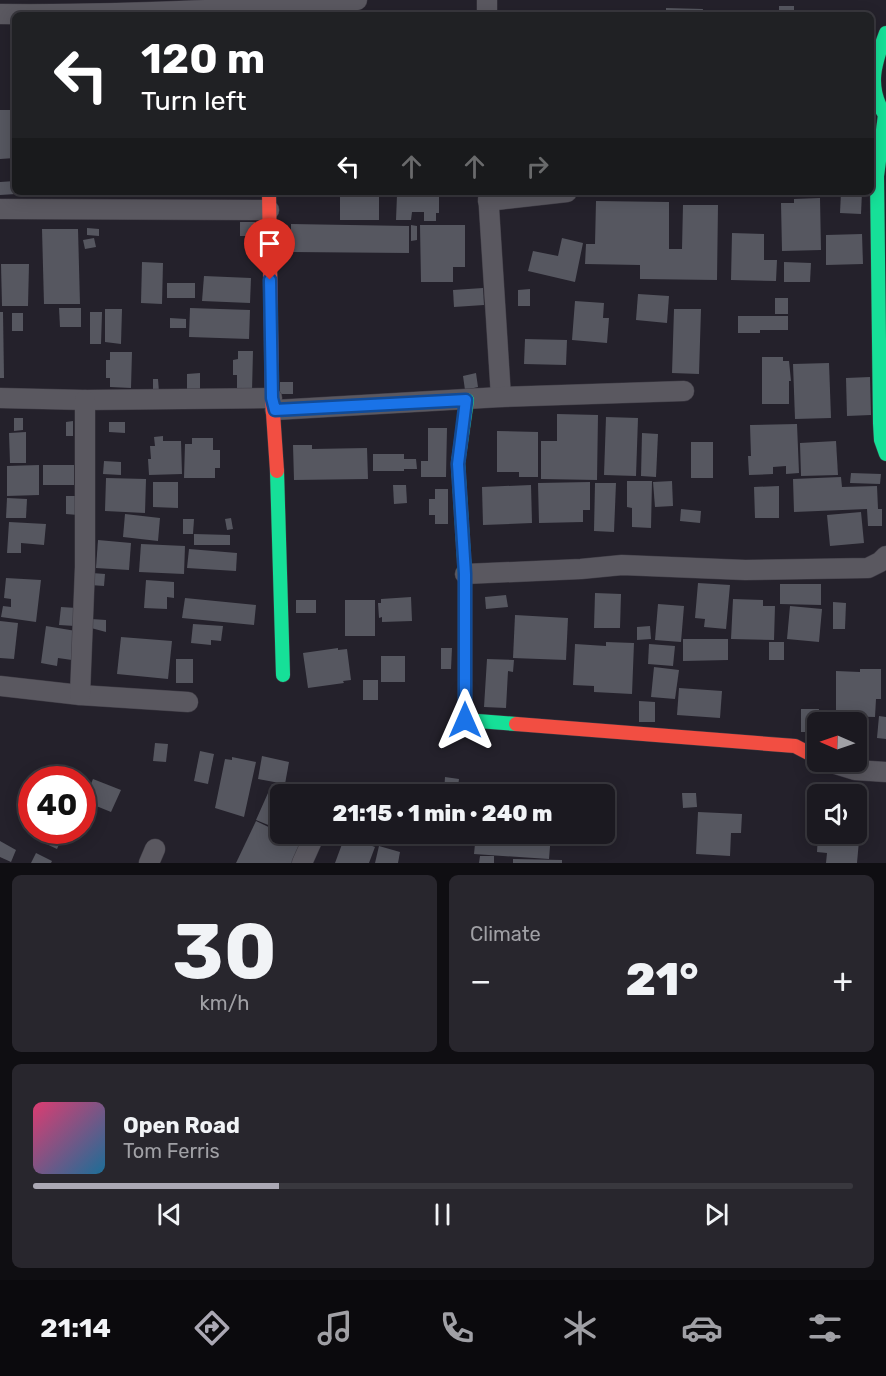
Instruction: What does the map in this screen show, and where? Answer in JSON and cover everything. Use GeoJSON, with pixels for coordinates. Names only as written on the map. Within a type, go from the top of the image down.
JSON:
{"type":"FeatureCollection","features":[{"type":"Feature","properties":{"kind":"street"},"geometry":{"type":"LineString","coordinates":[[102,12],[152,6],[268,11],[319,2],[357,0]]}},
{"type":"Feature","properties":{"kind":"street"},"geometry":{"type":"LineString","coordinates":[[886,33],[875,63],[874,81],[876,102],[885,116],[878,180],[880,414],[883,449],[886,454]]}},
{"type":"Feature","properties":{"kind":"street"},"geometry":{"type":"LineString","coordinates":[[501,397],[488,197],[520,195]]}},
{"type":"Feature","properties":{"kind":"street"},"geometry":{"type":"LineString","coordinates":[[0,209],[269,201],[283,675]]}},
{"type":"Feature","properties":{"kind":"street"},"geometry":{"type":"LineString","coordinates":[[0,398],[274,404],[466,400],[684,391]]}},
{"type":"Feature","properties":{"kind":"street"},"geometry":{"type":"LineString","coordinates":[[80,695],[85,567],[85,400]]}},
{"type":"Feature","properties":{"kind":"street"},"geometry":{"type":"LineString","coordinates":[[466,400],[458,464],[465,574],[465,720],[795,746],[807,752]]}},
{"type":"Feature","properties":{"kind":"street"},"geometry":{"type":"LineString","coordinates":[[465,574],[622,566],[745,570],[868,568],[886,556]]}},
{"type":"Feature","properties":{"kind":"street"},"geometry":{"type":"LineString","coordinates":[[0,686],[80,695],[188,702]]}},
{"type":"Feature","properties":{"kind":"street"},"geometry":{"type":"LineString","coordinates":[[867,771],[886,772]]}},
{"type":"Feature","properties":{"kind":"street"},"geometry":{"type":"LineString","coordinates":[[302,863],[311,844]]}},
{"type":"Feature","properties":{"kind":"building"},"geometry":{"type":"Polygon","coordinates":[[[779,6],[794,6],[794,12],[779,12],[779,6]]]}},
{"type":"Feature","properties":{"kind":"building"},"geometry":{"type":"Polygon","coordinates":[[[666,8],[703,9],[702,12],[666,12],[666,8]]]}},
{"type":"Feature","properties":{"kind":"building"},"geometry":{"type":"Polygon","coordinates":[[[0,110],[12,110],[12,158],[0,159],[0,110]]]}},
{"type":"Feature","properties":{"kind":"building"},"geometry":{"type":"Polygon","coordinates":[[[12,181],[12,194],[0,195],[0,182],[12,181]]]}},
{"type":"Feature","properties":{"kind":"building"},"geometry":{"type":"Polygon","coordinates":[[[340,195],[379,195],[379,220],[340,220],[340,195]]]}},
{"type":"Feature","properties":{"kind":"building"},"geometry":{"type":"Polygon","coordinates":[[[397,195],[443,195],[439,197],[439,213],[436,213],[436,221],[424,221],[424,212],[412,212],[411,220],[396,220],[397,195]]]}},
{"type":"Feature","properties":{"kind":"building"},"geometry":{"type":"Polygon","coordinates":[[[841,195],[862,195],[861,214],[840,213],[841,195]]]}},
{"type":"Feature","properties":{"kind":"building"},"geometry":{"type":"Polygon","coordinates":[[[820,198],[821,250],[782,251],[781,203],[794,203],[794,199],[820,198]]]}},
{"type":"Feature","properties":{"kind":"building"},"geometry":{"type":"Polygon","coordinates":[[[596,201],[669,202],[669,249],[682,249],[683,205],[718,205],[717,280],[640,279],[640,265],[585,264],[586,244],[595,244],[596,201]]]}},
{"type":"Feature","properties":{"kind":"building"},"geometry":{"type":"Polygon","coordinates":[[[240,222],[255,222],[255,236],[240,236],[240,222]]]}},
{"type":"Feature","properties":{"kind":"building"},"geometry":{"type":"Polygon","coordinates":[[[291,224],[409,226],[409,253],[291,252],[291,224]]]}},
{"type":"Feature","properties":{"kind":"building"},"geometry":{"type":"Polygon","coordinates":[[[411,225],[417,226],[417,240],[411,241],[411,225]]]}},
{"type":"Feature","properties":{"kind":"building"},"geometry":{"type":"Polygon","coordinates":[[[420,225],[465,225],[465,267],[453,267],[453,282],[421,282],[420,225]]]}},
{"type":"Feature","properties":{"kind":"building"},"geometry":{"type":"Polygon","coordinates":[[[87,228],[99,229],[99,236],[87,235],[87,228]]]}},
{"type":"Feature","properties":{"kind":"building"},"geometry":{"type":"Polygon","coordinates":[[[42,229],[78,229],[80,304],[44,304],[42,229]]]}},
{"type":"Feature","properties":{"kind":"building"},"geometry":{"type":"Polygon","coordinates":[[[732,233],[764,234],[764,260],[777,260],[776,281],[731,280],[732,233]]]}},
{"type":"Feature","properties":{"kind":"building"},"geometry":{"type":"Polygon","coordinates":[[[862,234],[863,264],[826,265],[826,235],[862,234]]]}},
{"type":"Feature","properties":{"kind":"building"},"geometry":{"type":"Polygon","coordinates":[[[94,238],[96,247],[85,249],[83,240],[94,238]]]}},
{"type":"Feature","properties":{"kind":"building"},"geometry":{"type":"Polygon","coordinates":[[[562,238],[583,243],[575,282],[528,271],[533,251],[558,256],[562,238]]]}},
{"type":"Feature","properties":{"kind":"building"},"geometry":{"type":"Polygon","coordinates":[[[142,262],[163,263],[162,304],[141,303],[142,262]]]}},
{"type":"Feature","properties":{"kind":"building"},"geometry":{"type":"Polygon","coordinates":[[[784,262],[811,263],[810,282],[784,282],[784,262]]]}},
{"type":"Feature","properties":{"kind":"building"},"geometry":{"type":"Polygon","coordinates":[[[1,264],[29,264],[28,306],[2,306],[1,264]]]}},
{"type":"Feature","properties":{"kind":"building"},"geometry":{"type":"Polygon","coordinates":[[[204,276],[251,278],[250,303],[202,301],[204,276]]]}},
{"type":"Feature","properties":{"kind":"building"},"geometry":{"type":"Polygon","coordinates":[[[167,283],[195,283],[195,298],[167,298],[167,283]]]}},
{"type":"Feature","properties":{"kind":"building"},"geometry":{"type":"Polygon","coordinates":[[[483,288],[484,305],[454,307],[453,290],[483,288]]]}},
{"type":"Feature","properties":{"kind":"building"},"geometry":{"type":"Polygon","coordinates":[[[530,289],[530,306],[518,306],[518,290],[530,289]]]}},
{"type":"Feature","properties":{"kind":"building"},"geometry":{"type":"Polygon","coordinates":[[[638,294],[669,296],[667,323],[636,320],[638,294]]]}},
{"type":"Feature","properties":{"kind":"building"},"geometry":{"type":"Polygon","coordinates":[[[775,298],[788,298],[788,314],[775,314],[775,298]]]}},
{"type":"Feature","properties":{"kind":"building"},"geometry":{"type":"Polygon","coordinates":[[[575,301],[604,303],[603,318],[609,318],[607,343],[572,340],[575,301]]]}},
{"type":"Feature","properties":{"kind":"building"},"geometry":{"type":"Polygon","coordinates":[[[59,308],[81,308],[81,327],[60,327],[59,308]]]}},
{"type":"Feature","properties":{"kind":"building"},"geometry":{"type":"Polygon","coordinates":[[[190,308],[250,310],[249,339],[189,337],[190,308]]]}},
{"type":"Feature","properties":{"kind":"building"},"geometry":{"type":"Polygon","coordinates":[[[105,309],[122,309],[121,344],[105,342],[105,309]]]}},
{"type":"Feature","properties":{"kind":"building"},"geometry":{"type":"Polygon","coordinates":[[[674,309],[701,309],[699,374],[672,373],[674,309]]]}},
{"type":"Feature","properties":{"kind":"building"},"geometry":{"type":"Polygon","coordinates":[[[0,312],[3,312],[4,378],[0,378],[0,312]]]}},
{"type":"Feature","properties":{"kind":"building"},"geometry":{"type":"Polygon","coordinates":[[[90,312],[102,312],[101,344],[90,344],[90,312]]]}},
{"type":"Feature","properties":{"kind":"building"},"geometry":{"type":"Polygon","coordinates":[[[12,313],[23,313],[23,331],[12,331],[12,313]]]}},
{"type":"Feature","properties":{"kind":"building"},"geometry":{"type":"Polygon","coordinates":[[[738,316],[788,316],[788,330],[738,333],[738,316]]]}},
{"type":"Feature","properties":{"kind":"building"},"geometry":{"type":"Polygon","coordinates":[[[170,318],[186,319],[186,328],[170,328],[170,318]]]}},
{"type":"Feature","properties":{"kind":"building"},"geometry":{"type":"Polygon","coordinates":[[[525,339],[567,340],[566,365],[524,364],[525,339]]]}},
{"type":"Feature","properties":{"kind":"building"},"geometry":{"type":"Polygon","coordinates":[[[238,351],[253,351],[252,391],[237,391],[237,375],[233,375],[233,360],[238,359],[238,351]]]}},
{"type":"Feature","properties":{"kind":"building"},"geometry":{"type":"Polygon","coordinates":[[[110,352],[132,352],[131,388],[110,387],[110,378],[106,378],[106,360],[110,360],[110,352]]]}},
{"type":"Feature","properties":{"kind":"building"},"geometry":{"type":"Polygon","coordinates":[[[762,357],[783,357],[783,361],[789,361],[791,381],[789,381],[789,404],[762,404],[762,357]]]}},
{"type":"Feature","properties":{"kind":"building"},"geometry":{"type":"Polygon","coordinates":[[[829,363],[831,418],[795,419],[793,364],[829,363]]]}},
{"type":"Feature","properties":{"kind":"building"},"geometry":{"type":"Polygon","coordinates":[[[200,373],[200,390],[187,390],[187,374],[200,373]]]}},
{"type":"Feature","properties":{"kind":"building"},"geometry":{"type":"Polygon","coordinates":[[[476,373],[478,387],[465,390],[463,376],[476,373]]]}},
{"type":"Feature","properties":{"kind":"building"},"geometry":{"type":"Polygon","coordinates":[[[870,377],[871,415],[847,416],[846,378],[870,377]]]}},
{"type":"Feature","properties":{"kind":"building"},"geometry":{"type":"Polygon","coordinates":[[[153,379],[158,379],[159,392],[153,392],[153,379]]]}},
{"type":"Feature","properties":{"kind":"building"},"geometry":{"type":"Polygon","coordinates":[[[280,382],[293,382],[293,394],[280,394],[280,382]]]}},
{"type":"Feature","properties":{"kind":"building"},"geometry":{"type":"Polygon","coordinates":[[[557,414],[598,415],[597,480],[541,479],[541,441],[557,441],[557,414]]]}},
{"type":"Feature","properties":{"kind":"building"},"geometry":{"type":"Polygon","coordinates":[[[606,417],[638,418],[636,476],[604,475],[606,417]]]}},
{"type":"Feature","properties":{"kind":"building"},"geometry":{"type":"Polygon","coordinates":[[[14,418],[23,418],[23,430],[14,431],[14,418]]]}},
{"type":"Feature","properties":{"kind":"building"},"geometry":{"type":"Polygon","coordinates":[[[73,421],[73,436],[66,436],[66,422],[73,421]]]}},
{"type":"Feature","properties":{"kind":"building"},"geometry":{"type":"Polygon","coordinates":[[[109,422],[125,422],[125,433],[109,432],[109,422]]]}},
{"type":"Feature","properties":{"kind":"building"},"geometry":{"type":"Polygon","coordinates":[[[797,424],[799,473],[786,474],[786,466],[773,467],[773,474],[749,475],[750,425],[797,424]]]}},
{"type":"Feature","properties":{"kind":"building"},"geometry":{"type":"Polygon","coordinates":[[[428,428],[447,428],[446,477],[421,477],[421,461],[428,461],[428,428]]]}},
{"type":"Feature","properties":{"kind":"building"},"geometry":{"type":"Polygon","coordinates":[[[497,431],[538,432],[538,477],[519,477],[519,472],[497,472],[497,431]]]}},
{"type":"Feature","properties":{"kind":"building"},"geometry":{"type":"Polygon","coordinates":[[[26,432],[26,463],[10,463],[9,433],[26,432]]]}},
{"type":"Feature","properties":{"kind":"building"},"geometry":{"type":"Polygon","coordinates":[[[642,433],[658,434],[656,477],[641,476],[642,433]]]}},
{"type":"Feature","properties":{"kind":"building"},"geometry":{"type":"Polygon","coordinates":[[[163,436],[163,441],[181,441],[182,474],[149,475],[150,446],[155,446],[154,437],[163,436]]]}},
{"type":"Feature","properties":{"kind":"building"},"geometry":{"type":"Polygon","coordinates":[[[192,438],[213,438],[213,450],[220,450],[220,468],[215,468],[215,478],[184,478],[185,444],[192,444],[192,438]]]}},
{"type":"Feature","properties":{"kind":"building"},"geometry":{"type":"Polygon","coordinates":[[[836,441],[838,475],[801,476],[800,443],[836,441]]]}},
{"type":"Feature","properties":{"kind":"building"},"geometry":{"type":"Polygon","coordinates":[[[691,442],[713,442],[713,478],[691,478],[691,442]]]}},
{"type":"Feature","properties":{"kind":"building"},"geometry":{"type":"Polygon","coordinates":[[[293,445],[312,445],[312,449],[367,448],[368,479],[294,480],[293,445]]]}},
{"type":"Feature","properties":{"kind":"building"},"geometry":{"type":"Polygon","coordinates":[[[373,454],[404,454],[404,459],[416,459],[417,469],[373,471],[373,454]]]}},
{"type":"Feature","properties":{"kind":"building"},"geometry":{"type":"Polygon","coordinates":[[[104,461],[121,462],[121,475],[103,474],[104,461]]]}},
{"type":"Feature","properties":{"kind":"building"},"geometry":{"type":"Polygon","coordinates":[[[39,465],[39,495],[7,496],[7,466],[39,465]]]}},
{"type":"Feature","properties":{"kind":"building"},"geometry":{"type":"Polygon","coordinates":[[[43,465],[74,465],[74,485],[43,485],[43,465]]]}},
{"type":"Feature","properties":{"kind":"building"},"geometry":{"type":"Polygon","coordinates":[[[851,473],[881,474],[880,484],[850,483],[851,473]]]}},
{"type":"Feature","properties":{"kind":"building"},"geometry":{"type":"Polygon","coordinates":[[[841,477],[842,487],[877,486],[878,509],[882,509],[882,526],[868,526],[867,509],[794,512],[793,479],[841,477]]]}},
{"type":"Feature","properties":{"kind":"building"},"geometry":{"type":"Polygon","coordinates":[[[106,478],[146,479],[145,513],[105,511],[106,478]]]}},
{"type":"Feature","properties":{"kind":"building"},"geometry":{"type":"Polygon","coordinates":[[[627,481],[652,481],[651,528],[632,527],[632,508],[627,507],[627,481]]]}},
{"type":"Feature","properties":{"kind":"building"},"geometry":{"type":"Polygon","coordinates":[[[672,481],[673,506],[655,507],[653,482],[672,481]]]}},
{"type":"Feature","properties":{"kind":"building"},"geometry":{"type":"Polygon","coordinates":[[[153,482],[178,482],[178,508],[153,507],[153,482]]]}},
{"type":"Feature","properties":{"kind":"building"},"geometry":{"type":"Polygon","coordinates":[[[590,482],[590,510],[583,510],[583,522],[539,523],[538,483],[590,482]]]}},
{"type":"Feature","properties":{"kind":"building"},"geometry":{"type":"Polygon","coordinates":[[[595,483],[616,483],[614,532],[594,531],[595,483]]]}},
{"type":"Feature","properties":{"kind":"building"},"geometry":{"type":"Polygon","coordinates":[[[393,485],[406,485],[407,503],[394,504],[393,485]]]}},
{"type":"Feature","properties":{"kind":"building"},"geometry":{"type":"Polygon","coordinates":[[[531,485],[532,523],[483,525],[482,487],[531,485]]]}},
{"type":"Feature","properties":{"kind":"building"},"geometry":{"type":"Polygon","coordinates":[[[779,486],[779,518],[755,518],[754,487],[779,486]]]}},
{"type":"Feature","properties":{"kind":"building"},"geometry":{"type":"Polygon","coordinates":[[[435,489],[448,489],[448,524],[435,524],[435,515],[429,515],[429,499],[435,499],[435,489]]]}},
{"type":"Feature","properties":{"kind":"building"},"geometry":{"type":"Polygon","coordinates":[[[66,496],[78,496],[78,515],[66,514],[66,496]]]}},
{"type":"Feature","properties":{"kind":"building"},"geometry":{"type":"Polygon","coordinates":[[[7,498],[27,499],[26,518],[6,518],[7,498]]]}},
{"type":"Feature","properties":{"kind":"building"},"geometry":{"type":"Polygon","coordinates":[[[681,509],[701,511],[700,523],[680,521],[681,509]]]}},
{"type":"Feature","properties":{"kind":"building"},"geometry":{"type":"Polygon","coordinates":[[[861,512],[864,543],[830,546],[827,515],[861,512]]]}},
{"type":"Feature","properties":{"kind":"building"},"geometry":{"type":"Polygon","coordinates":[[[125,514],[160,518],[158,541],[123,537],[125,514]]]}},
{"type":"Feature","properties":{"kind":"building"},"geometry":{"type":"Polygon","coordinates":[[[231,518],[233,529],[227,530],[225,519],[231,518]]]}},
{"type":"Feature","properties":{"kind":"building"},"geometry":{"type":"Polygon","coordinates":[[[183,519],[194,519],[193,534],[183,534],[183,519]]]}},
{"type":"Feature","properties":{"kind":"building"},"geometry":{"type":"Polygon","coordinates":[[[9,522],[46,524],[44,545],[21,543],[21,553],[7,553],[9,522]]]}},
{"type":"Feature","properties":{"kind":"building"},"geometry":{"type":"Polygon","coordinates":[[[194,534],[230,535],[230,545],[194,545],[194,534]]]}},
{"type":"Feature","properties":{"kind":"building"},"geometry":{"type":"Polygon","coordinates":[[[98,540],[131,543],[129,570],[96,568],[98,540]]]}},
{"type":"Feature","properties":{"kind":"building"},"geometry":{"type":"Polygon","coordinates":[[[141,544],[185,546],[184,574],[139,572],[141,544]]]}},
{"type":"Feature","properties":{"kind":"building"},"geometry":{"type":"Polygon","coordinates":[[[189,549],[237,553],[236,571],[187,568],[189,549]]]}},
{"type":"Feature","properties":{"kind":"building"},"geometry":{"type":"Polygon","coordinates":[[[92,573],[105,574],[104,586],[90,585],[92,573]]]}},
{"type":"Feature","properties":{"kind":"building"},"geometry":{"type":"Polygon","coordinates":[[[6,578],[41,580],[36,622],[1,617],[3,606],[11,607],[11,599],[4,598],[6,578]]]}},
{"type":"Feature","properties":{"kind":"building"},"geometry":{"type":"Polygon","coordinates":[[[146,580],[174,582],[174,598],[167,597],[167,609],[144,608],[146,580]]]}},
{"type":"Feature","properties":{"kind":"building"},"geometry":{"type":"Polygon","coordinates":[[[698,583],[730,585],[726,629],[704,627],[705,619],[695,618],[698,583]]]}},
{"type":"Feature","properties":{"kind":"building"},"geometry":{"type":"Polygon","coordinates":[[[780,584],[821,584],[821,605],[780,604],[780,584]]]}},
{"type":"Feature","properties":{"kind":"building"},"geometry":{"type":"Polygon","coordinates":[[[595,593],[621,594],[620,628],[594,628],[595,593]]]}},
{"type":"Feature","properties":{"kind":"building"},"geometry":{"type":"Polygon","coordinates":[[[506,595],[508,607],[486,609],[485,597],[506,595]]]}},
{"type":"Feature","properties":{"kind":"building"},"geometry":{"type":"Polygon","coordinates":[[[411,597],[412,621],[382,622],[382,617],[379,618],[378,603],[381,603],[381,599],[411,597]]]}},
{"type":"Feature","properties":{"kind":"building"},"geometry":{"type":"Polygon","coordinates":[[[185,598],[256,605],[254,625],[182,618],[185,598]]]}},
{"type":"Feature","properties":{"kind":"building"},"geometry":{"type":"Polygon","coordinates":[[[733,599],[763,600],[763,606],[775,606],[774,640],[731,639],[733,599]]]}},
{"type":"Feature","properties":{"kind":"building"},"geometry":{"type":"Polygon","coordinates":[[[296,600],[316,600],[316,613],[296,613],[296,600]]]}},
{"type":"Feature","properties":{"kind":"building"},"geometry":{"type":"Polygon","coordinates":[[[345,600],[375,600],[375,636],[345,636],[345,600]]]}},
{"type":"Feature","properties":{"kind":"building"},"geometry":{"type":"Polygon","coordinates":[[[833,602],[846,603],[845,629],[833,629],[833,602]]]}},
{"type":"Feature","properties":{"kind":"building"},"geometry":{"type":"Polygon","coordinates":[[[658,604],[684,606],[681,642],[655,640],[658,604]]]}},
{"type":"Feature","properties":{"kind":"building"},"geometry":{"type":"Polygon","coordinates":[[[790,606],[822,609],[819,642],[787,639],[790,606]]]}},
{"type":"Feature","properties":{"kind":"building"},"geometry":{"type":"Polygon","coordinates":[[[61,607],[77,608],[75,626],[59,625],[61,607]]]}},
{"type":"Feature","properties":{"kind":"building"},"geometry":{"type":"Polygon","coordinates":[[[515,615],[568,618],[566,660],[513,658],[515,615]]]}},
{"type":"Feature","properties":{"kind":"building"},"geometry":{"type":"Polygon","coordinates":[[[91,619],[106,620],[106,632],[91,628],[91,619]]]}},
{"type":"Feature","properties":{"kind":"building"},"geometry":{"type":"Polygon","coordinates":[[[0,621],[18,623],[14,659],[0,658],[0,621]]]}},
{"type":"Feature","properties":{"kind":"building"},"geometry":{"type":"Polygon","coordinates":[[[193,624],[223,626],[221,641],[211,640],[211,645],[191,643],[193,624]]]}},
{"type":"Feature","properties":{"kind":"building"},"geometry":{"type":"Polygon","coordinates":[[[46,626],[76,631],[72,660],[58,658],[57,666],[41,663],[46,626]]]}},
{"type":"Feature","properties":{"kind":"building"},"geometry":{"type":"Polygon","coordinates":[[[650,626],[651,639],[637,640],[637,627],[650,626]]]}},
{"type":"Feature","properties":{"kind":"building"},"geometry":{"type":"Polygon","coordinates":[[[121,637],[172,641],[168,679],[117,674],[121,637]]]}},
{"type":"Feature","properties":{"kind":"building"},"geometry":{"type":"Polygon","coordinates":[[[683,639],[728,639],[728,660],[683,661],[683,639]]]}},
{"type":"Feature","properties":{"kind":"building"},"geometry":{"type":"Polygon","coordinates":[[[606,642],[634,643],[632,694],[594,692],[594,686],[573,685],[575,644],[606,646],[606,642]]]}},
{"type":"Feature","properties":{"kind":"building"},"geometry":{"type":"Polygon","coordinates":[[[769,642],[784,642],[784,660],[769,660],[769,642]]]}},
{"type":"Feature","properties":{"kind":"building"},"geometry":{"type":"Polygon","coordinates":[[[649,644],[675,646],[673,666],[648,664],[649,644]]]}},
{"type":"Feature","properties":{"kind":"building"},"geometry":{"type":"Polygon","coordinates":[[[338,648],[338,650],[347,649],[351,680],[308,688],[303,653],[338,648]]]}},
{"type":"Feature","properties":{"kind":"building"},"geometry":{"type":"Polygon","coordinates":[[[441,648],[452,648],[451,669],[441,669],[441,648]]]}},
{"type":"Feature","properties":{"kind":"building"},"geometry":{"type":"Polygon","coordinates":[[[381,656],[405,656],[405,682],[381,682],[381,656]]]}},
{"type":"Feature","properties":{"kind":"building"},"geometry":{"type":"Polygon","coordinates":[[[176,659],[193,659],[193,683],[176,683],[176,659]]]}},
{"type":"Feature","properties":{"kind":"building"},"geometry":{"type":"Polygon","coordinates":[[[487,659],[514,660],[513,672],[508,671],[506,708],[484,707],[487,659]]]}},
{"type":"Feature","properties":{"kind":"building"},"geometry":{"type":"Polygon","coordinates":[[[654,667],[679,670],[675,699],[651,697],[654,667]]]}},
{"type":"Feature","properties":{"kind":"building"},"geometry":{"type":"Polygon","coordinates":[[[860,669],[881,669],[881,699],[876,699],[875,717],[867,717],[867,712],[836,712],[836,671],[860,672],[860,669]]]}},
{"type":"Feature","properties":{"kind":"building"},"geometry":{"type":"Polygon","coordinates":[[[363,680],[378,680],[378,700],[363,700],[363,680]]]}},
{"type":"Feature","properties":{"kind":"building"},"geometry":{"type":"Polygon","coordinates":[[[679,688],[722,691],[720,718],[677,715],[679,688]]]}},
{"type":"Feature","properties":{"kind":"building"},"geometry":{"type":"Polygon","coordinates":[[[639,701],[655,702],[655,722],[639,722],[639,701]]]}},
{"type":"Feature","properties":{"kind":"building"},"geometry":{"type":"Polygon","coordinates":[[[801,709],[819,709],[819,712],[807,712],[807,732],[801,732],[801,709]]]}},
{"type":"Feature","properties":{"kind":"building"},"geometry":{"type":"Polygon","coordinates":[[[879,716],[886,717],[886,739],[877,738],[879,716]]]}},
{"type":"Feature","properties":{"kind":"building"},"geometry":{"type":"Polygon","coordinates":[[[155,743],[168,744],[166,762],[153,761],[155,743]]]}},
{"type":"Feature","properties":{"kind":"building"},"geometry":{"type":"Polygon","coordinates":[[[200,751],[214,754],[208,784],[194,781],[200,751]]]}},
{"type":"Feature","properties":{"kind":"building"},"geometry":{"type":"Polygon","coordinates":[[[262,756],[289,762],[285,784],[258,779],[262,756]]]}},
{"type":"Feature","properties":{"kind":"building"},"geometry":{"type":"Polygon","coordinates":[[[232,757],[256,762],[244,817],[215,808],[225,759],[232,760],[232,757]]]}},
{"type":"Feature","properties":{"kind":"building"},"geometry":{"type":"Polygon","coordinates":[[[445,777],[459,779],[458,784],[445,784],[445,777]]]}},
{"type":"Feature","properties":{"kind":"building"},"geometry":{"type":"Polygon","coordinates":[[[96,780],[121,790],[111,812],[96,806],[96,780]]]}},
{"type":"Feature","properties":{"kind":"building"},"geometry":{"type":"Polygon","coordinates":[[[270,788],[270,826],[256,820],[270,788]]]}},
{"type":"Feature","properties":{"kind":"building"},"geometry":{"type":"Polygon","coordinates":[[[682,793],[696,793],[697,807],[683,808],[682,793]]]}},
{"type":"Feature","properties":{"kind":"building"},"geometry":{"type":"Polygon","coordinates":[[[698,812],[742,814],[741,833],[731,833],[730,856],[696,854],[698,812]]]}},
{"type":"Feature","properties":{"kind":"building"},"geometry":{"type":"Polygon","coordinates":[[[256,821],[270,828],[270,844],[302,844],[293,863],[236,863],[256,821]]]}},
{"type":"Feature","properties":{"kind":"building"},"geometry":{"type":"Polygon","coordinates":[[[0,841],[16,850],[11,862],[0,857],[0,841]]]}},
{"type":"Feature","properties":{"kind":"building"},"geometry":{"type":"Polygon","coordinates":[[[46,844],[59,844],[57,849],[46,844]]]}},
{"type":"Feature","properties":{"kind":"building"},"geometry":{"type":"Polygon","coordinates":[[[342,844],[367,844],[375,847],[369,863],[335,863],[342,844]]]}},
{"type":"Feature","properties":{"kind":"building"},"geometry":{"type":"Polygon","coordinates":[[[475,844],[550,844],[549,859],[474,854],[475,844]]]}},
{"type":"Feature","properties":{"kind":"building"},"geometry":{"type":"Polygon","coordinates":[[[817,844],[859,844],[857,863],[826,863],[827,853],[817,852],[817,844]]]}},
{"type":"Feature","properties":{"kind":"building"},"geometry":{"type":"Polygon","coordinates":[[[379,846],[400,852],[398,863],[375,863],[379,846]]]}},
{"type":"Feature","properties":{"kind":"building"},"geometry":{"type":"Polygon","coordinates":[[[36,853],[52,861],[51,863],[31,863],[36,853]]]}},
{"type":"Feature","properties":{"kind":"building"},"geometry":{"type":"Polygon","coordinates":[[[480,856],[494,856],[494,863],[479,863],[480,856]]]}},
{"type":"Feature","properties":{"kind":"building"},"geometry":{"type":"Polygon","coordinates":[[[513,859],[562,860],[562,863],[513,863],[513,859]]]}},
{"type":"Feature","properties":{"kind":"traffic: fast"},"geometry":{"type":"LineString","coordinates":[[886,33],[874,74],[876,94],[885,115],[877,176],[880,423],[881,440],[886,454]]}},
{"type":"Feature","properties":{"kind":"traffic: fast"},"geometry":{"type":"LineString","coordinates":[[467,400],[458,463],[465,574],[465,720],[516,724]]}},
{"type":"Feature","properties":{"kind":"traffic: fast"},"geometry":{"type":"LineString","coordinates":[[277,471],[283,675]]}},
{"type":"Feature","properties":{"kind":"traffic: jam"},"geometry":{"type":"LineString","coordinates":[[269,195],[272,398],[277,471]]}},
{"type":"Feature","properties":{"kind":"traffic: jam"},"geometry":{"type":"LineString","coordinates":[[516,724],[795,746],[807,752]]}},
{"type":"Feature","properties":{"kind":"route"},"geometry":{"type":"LineString","coordinates":[[270,280],[272,398],[275,410],[466,400],[458,464],[465,574],[465,720]]}}]}
